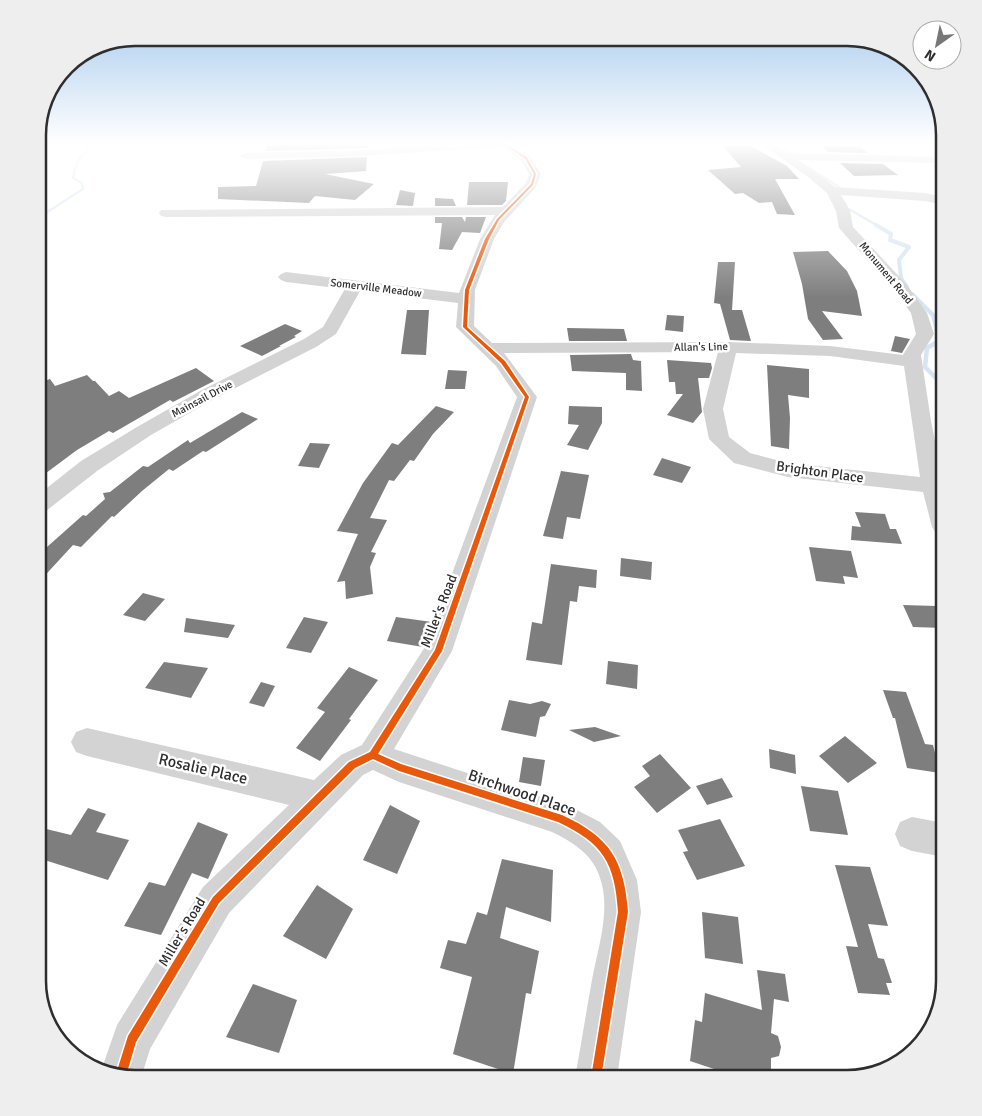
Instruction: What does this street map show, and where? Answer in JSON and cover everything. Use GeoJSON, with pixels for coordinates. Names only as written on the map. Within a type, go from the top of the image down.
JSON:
{"type":"FeatureCollection","features":[{"type":"Feature","properties":{"kind":"street","name":"Miller's Road"},"geometry":{"type":"LineString","coordinates":[[123,1069],[132,1040],[216,900],[352,765],[373,755],[438,652],[527,397],[503,362],[466,327],[467,290],[488,239],[498,220],[522,194]]}},
{"type":"Feature","properties":{"kind":"street","name":"Monument Road"},"geometry":{"type":"LineString","coordinates":[[834,194],[843,211],[846,228],[901,288],[919,313],[925,334],[912,355],[912,362]]}},
{"type":"Feature","properties":{"kind":"street"},"geometry":{"type":"LineString","coordinates":[[879,194],[936,199]]}},
{"type":"Feature","properties":{"kind":"street"},"geometry":{"type":"LineString","coordinates":[[166,213],[506,211]]}},
{"type":"Feature","properties":{"kind":"street","name":"Somerville Meadow"},"geometry":{"type":"LineString","coordinates":[[286,277],[467,299]]}},
{"type":"Feature","properties":{"kind":"street","name":"Mainsail Drive"},"geometry":{"type":"LineString","coordinates":[[46,500],[89,466],[144,431],[207,395],[310,344],[330,330],[356,286]]}},
{"type":"Feature","properties":{"kind":"street","name":"Allan's Line"},"geometry":{"type":"LineString","coordinates":[[488,348],[728,346],[830,351],[912,362]]}},
{"type":"Feature","properties":{"kind":"street","name":"Brighton Place"},"geometry":{"type":"LineString","coordinates":[[728,346],[713,409],[719,439],[742,458],[788,470],[933,486]]}},
{"type":"Feature","properties":{"kind":"street"},"geometry":{"type":"LineString","coordinates":[[912,362],[921,428],[936,496]]}},
{"type":"Feature","properties":{"kind":"street","name":"Rosalie Place"},"geometry":{"type":"LineString","coordinates":[[87,742],[320,797]]}},
{"type":"Feature","properties":{"kind":"street","name":"Birchwood Place"},"geometry":{"type":"LineString","coordinates":[[373,755],[399,767],[566,821],[589,834],[602,845],[619,877],[623,894],[624,912],[597,1070]]}},
{"type":"Feature","properties":{"kind":"street"},"geometry":{"type":"LineString","coordinates":[[912,834],[936,838]]}},
{"type":"Feature","properties":{"kind":"building"},"geometry":{"type":"Polygon","coordinates":[[[218,194],[362,194],[355,200],[315,196],[309,203],[218,199],[218,194]]]}},
{"type":"Feature","properties":{"kind":"building"},"geometry":{"type":"Polygon","coordinates":[[[399,194],[415,194],[413,206],[396,205],[399,194]]]}},
{"type":"Feature","properties":{"kind":"building"},"geometry":{"type":"Polygon","coordinates":[[[468,194],[507,194],[506,201],[502,205],[467,205],[468,194]]]}},
{"type":"Feature","properties":{"kind":"building"},"geometry":{"type":"Polygon","coordinates":[[[745,194],[783,194],[795,215],[777,214],[772,202],[759,203],[745,194]]]}},
{"type":"Feature","properties":{"kind":"building"},"geometry":{"type":"Polygon","coordinates":[[[435,198],[453,199],[456,206],[435,206],[435,198]]]}},
{"type":"Feature","properties":{"kind":"building"},"geometry":{"type":"Polygon","coordinates":[[[435,217],[462,217],[465,222],[466,217],[486,217],[480,233],[462,232],[452,250],[439,249],[442,223],[435,223],[435,217]]]}},
{"type":"Feature","properties":{"kind":"building"},"geometry":{"type":"Polygon","coordinates":[[[828,251],[847,271],[857,291],[862,316],[822,311],[843,339],[823,340],[808,319],[802,284],[793,252],[828,251]]]}},
{"type":"Feature","properties":{"kind":"building"},"geometry":{"type":"Polygon","coordinates":[[[718,262],[735,262],[732,310],[742,310],[751,341],[730,340],[720,304],[714,303],[718,262]]]}},
{"type":"Feature","properties":{"kind":"building"},"geometry":{"type":"Polygon","coordinates":[[[407,310],[429,310],[426,355],[401,354],[407,310]]]}},
{"type":"Feature","properties":{"kind":"building"},"geometry":{"type":"Polygon","coordinates":[[[667,315],[684,316],[683,332],[665,330],[667,315]]]}},
{"type":"Feature","properties":{"kind":"building"},"geometry":{"type":"Polygon","coordinates":[[[285,324],[302,331],[294,336],[296,337],[262,356],[240,346],[285,324]]]}},
{"type":"Feature","properties":{"kind":"building"},"geometry":{"type":"Polygon","coordinates":[[[567,328],[624,329],[627,341],[569,341],[567,328]]]}},
{"type":"Feature","properties":{"kind":"building"},"geometry":{"type":"Polygon","coordinates":[[[895,336],[910,339],[902,353],[891,351],[895,336]]]}},
{"type":"Feature","properties":{"kind":"building"},"geometry":{"type":"Polygon","coordinates":[[[631,354],[633,360],[641,361],[642,391],[626,390],[626,373],[572,371],[570,355],[631,354]]]}},
{"type":"Feature","properties":{"kind":"building"},"geometry":{"type":"Polygon","coordinates":[[[667,360],[711,363],[712,368],[709,378],[698,378],[702,412],[693,423],[667,415],[683,394],[676,394],[675,382],[669,382],[667,360]]]}},
{"type":"Feature","properties":{"kind":"building"},"geometry":{"type":"Polygon","coordinates":[[[767,365],[809,369],[809,398],[788,395],[790,418],[789,449],[771,446],[767,365]]]}},
{"type":"Feature","properties":{"kind":"building"},"geometry":{"type":"Polygon","coordinates":[[[196,368],[214,381],[173,402],[170,400],[113,433],[109,431],[77,450],[46,473],[46,380],[50,379],[55,386],[87,375],[109,396],[119,391],[129,398],[196,368]]]}},
{"type":"Feature","properties":{"kind":"building"},"geometry":{"type":"Polygon","coordinates":[[[448,370],[467,371],[465,389],[445,389],[448,370]]]}},
{"type":"Feature","properties":{"kind":"building"},"geometry":{"type":"Polygon","coordinates":[[[436,406],[454,412],[433,434],[414,461],[410,460],[394,481],[389,480],[370,518],[387,520],[371,552],[376,553],[370,567],[373,594],[346,599],[345,581],[337,582],[358,534],[337,531],[363,483],[392,443],[398,445],[436,406]]]}},
{"type":"Feature","properties":{"kind":"building"},"geometry":{"type":"Polygon","coordinates":[[[569,406],[602,407],[602,423],[588,450],[567,445],[579,425],[568,424],[569,406]]]}},
{"type":"Feature","properties":{"kind":"building"},"geometry":{"type":"Polygon","coordinates":[[[242,412],[258,419],[173,471],[169,469],[114,517],[112,516],[81,547],[73,545],[46,574],[46,548],[83,515],[86,516],[105,499],[103,493],[110,492],[143,466],[148,467],[188,440],[190,443],[242,412]]]}},
{"type":"Feature","properties":{"kind":"building"},"geometry":{"type":"Polygon","coordinates":[[[310,443],[330,444],[319,468],[298,466],[310,443]]]}},
{"type":"Feature","properties":{"kind":"building"},"geometry":{"type":"Polygon","coordinates":[[[662,458],[691,467],[682,483],[653,475],[662,458]]]}},
{"type":"Feature","properties":{"kind":"building"},"geometry":{"type":"Polygon","coordinates":[[[561,471],[589,475],[580,519],[567,517],[563,539],[543,536],[561,471]]]}},
{"type":"Feature","properties":{"kind":"building"},"geometry":{"type":"Polygon","coordinates":[[[855,512],[885,514],[890,529],[896,529],[902,544],[851,540],[852,526],[861,527],[855,512]]]}},
{"type":"Feature","properties":{"kind":"building"},"geometry":{"type":"Polygon","coordinates":[[[809,547],[851,551],[858,578],[843,576],[845,584],[816,581],[809,547]]]}},
{"type":"Feature","properties":{"kind":"building"},"geometry":{"type":"Polygon","coordinates":[[[621,558],[652,562],[651,580],[620,576],[621,558]]]}},
{"type":"Feature","properties":{"kind":"building"},"geometry":{"type":"Polygon","coordinates":[[[551,564],[597,570],[596,588],[579,586],[577,602],[570,601],[562,665],[526,660],[532,622],[542,624],[551,564]]]}},
{"type":"Feature","properties":{"kind":"building"},"geometry":{"type":"Polygon","coordinates":[[[143,593],[165,599],[145,621],[123,615],[143,593]]]}},
{"type":"Feature","properties":{"kind":"building"},"geometry":{"type":"Polygon","coordinates":[[[903,605],[936,606],[936,628],[913,627],[903,605]]]}},
{"type":"Feature","properties":{"kind":"building"},"geometry":{"type":"Polygon","coordinates":[[[304,617],[328,622],[311,653],[286,648],[304,617]]]}},
{"type":"Feature","properties":{"kind":"building"},"geometry":{"type":"Polygon","coordinates":[[[396,617],[432,622],[423,647],[387,641],[396,617]]]}},
{"type":"Feature","properties":{"kind":"building"},"geometry":{"type":"Polygon","coordinates":[[[186,618],[235,625],[228,638],[184,632],[186,618]]]}},
{"type":"Feature","properties":{"kind":"building"},"geometry":{"type":"Polygon","coordinates":[[[608,661],[638,665],[637,689],[606,684],[608,661]]]}},
{"type":"Feature","properties":{"kind":"building"},"geometry":{"type":"Polygon","coordinates":[[[164,662],[208,668],[191,698],[145,688],[164,662]]]}},
{"type":"Feature","properties":{"kind":"building"},"geometry":{"type":"Polygon","coordinates":[[[349,667],[378,680],[320,761],[296,748],[325,712],[317,708],[349,667]]]}},
{"type":"Feature","properties":{"kind":"building"},"geometry":{"type":"Polygon","coordinates":[[[261,682],[275,686],[264,707],[249,703],[261,682]]]}},
{"type":"Feature","properties":{"kind":"building"},"geometry":{"type":"Polygon","coordinates":[[[883,690],[906,692],[925,744],[933,745],[936,757],[936,772],[907,768],[895,718],[893,718],[883,690]]]}},
{"type":"Feature","properties":{"kind":"building"},"geometry":{"type":"Polygon","coordinates":[[[509,700],[530,704],[542,701],[551,704],[545,716],[540,717],[536,737],[501,730],[509,700]]]}},
{"type":"Feature","properties":{"kind":"building"},"geometry":{"type":"Polygon","coordinates":[[[595,727],[621,736],[594,742],[569,730],[595,727]]]}},
{"type":"Feature","properties":{"kind":"building"},"geometry":{"type":"Polygon","coordinates":[[[845,736],[877,763],[848,783],[819,756],[845,736]]]}},
{"type":"Feature","properties":{"kind":"building"},"geometry":{"type":"Polygon","coordinates":[[[769,749],[795,755],[796,774],[770,768],[769,749]]]}},
{"type":"Feature","properties":{"kind":"building"},"geometry":{"type":"Polygon","coordinates":[[[660,754],[691,788],[657,813],[634,787],[650,776],[642,766],[660,754]]]}},
{"type":"Feature","properties":{"kind":"building"},"geometry":{"type":"Polygon","coordinates":[[[523,757],[545,760],[541,786],[519,782],[523,757]]]}},
{"type":"Feature","properties":{"kind":"building"},"geometry":{"type":"Polygon","coordinates":[[[722,778],[733,797],[707,805],[696,786],[722,778]]]}},
{"type":"Feature","properties":{"kind":"building"},"geometry":{"type":"Polygon","coordinates":[[[801,786],[838,791],[848,835],[810,831],[801,786]]]}},
{"type":"Feature","properties":{"kind":"building"},"geometry":{"type":"Polygon","coordinates":[[[390,805],[420,821],[397,874],[363,860],[390,805]]]}},
{"type":"Feature","properties":{"kind":"building"},"geometry":{"type":"Polygon","coordinates":[[[88,808],[106,814],[96,832],[129,840],[108,880],[46,861],[46,829],[71,835],[88,808]]]}},
{"type":"Feature","properties":{"kind":"building"},"geometry":{"type":"Polygon","coordinates":[[[720,819],[745,866],[697,880],[683,852],[688,851],[678,830],[720,819]]]}},
{"type":"Feature","properties":{"kind":"building"},"geometry":{"type":"Polygon","coordinates":[[[198,822],[228,834],[208,879],[192,873],[161,935],[124,926],[149,882],[165,886],[198,822]]]}},
{"type":"Feature","properties":{"kind":"building"},"geometry":{"type":"Polygon","coordinates":[[[502,859],[553,870],[551,922],[506,907],[500,938],[539,951],[531,994],[526,993],[514,1070],[501,1070],[453,1054],[472,977],[440,968],[448,940],[466,944],[477,912],[487,915],[502,859]]]}},
{"type":"Feature","properties":{"kind":"building"},"geometry":{"type":"Polygon","coordinates":[[[835,865],[870,867],[888,926],[868,924],[878,958],[884,959],[892,983],[886,983],[890,995],[858,993],[846,946],[858,947],[835,865]]]}},
{"type":"Feature","properties":{"kind":"building"},"geometry":{"type":"Polygon","coordinates":[[[317,885],[353,909],[326,959],[283,936],[317,885]]]}},
{"type":"Feature","properties":{"kind":"building"},"geometry":{"type":"Polygon","coordinates":[[[702,912],[738,917],[743,964],[705,958],[702,912]]]}},
{"type":"Feature","properties":{"kind":"building"},"geometry":{"type":"Polygon","coordinates":[[[757,970],[785,974],[789,1002],[774,999],[771,1033],[778,1036],[781,1047],[779,1056],[771,1058],[771,1070],[717,1070],[690,1061],[695,1020],[702,1022],[705,993],[762,1010],[757,970]]]}},
{"type":"Feature","properties":{"kind":"building"},"geometry":{"type":"Polygon","coordinates":[[[253,984],[297,1000],[279,1053],[226,1037],[253,984]]]}},
{"type":"Feature","properties":{"kind":"waterway"},"geometry":{"type":"LineString","coordinates":[[46,213],[75,194]]}},
{"type":"Feature","properties":{"kind":"waterway"},"geometry":{"type":"LineString","coordinates":[[845,203],[847,208],[878,226]]}},
{"type":"Feature","properties":{"kind":"waterway"},"geometry":{"type":"LineString","coordinates":[[876,225],[891,234],[890,240],[909,247],[899,260],[901,278],[907,287]]}},
{"type":"Feature","properties":{"kind":"waterway"},"geometry":{"type":"LineString","coordinates":[[912,294],[933,315],[936,328]]}},
{"type":"Feature","properties":{"kind":"waterway"},"geometry":{"type":"LineString","coordinates":[[936,343],[927,348],[925,367],[936,378]]}},
{"type":"Feature","properties":{"kind":"cycle path"},"geometry":{"type":"LineString","coordinates":[[123,1069],[132,1040],[216,900],[352,765],[373,755],[438,651],[527,397],[503,362],[465,327],[467,290],[487,239],[498,220],[522,194]]}},
{"type":"Feature","properties":{"kind":"cycle path"},"geometry":{"type":"LineString","coordinates":[[373,755],[399,767],[559,818],[575,825],[588,834],[608,854],[619,880],[623,912],[597,1070]]}}]}
